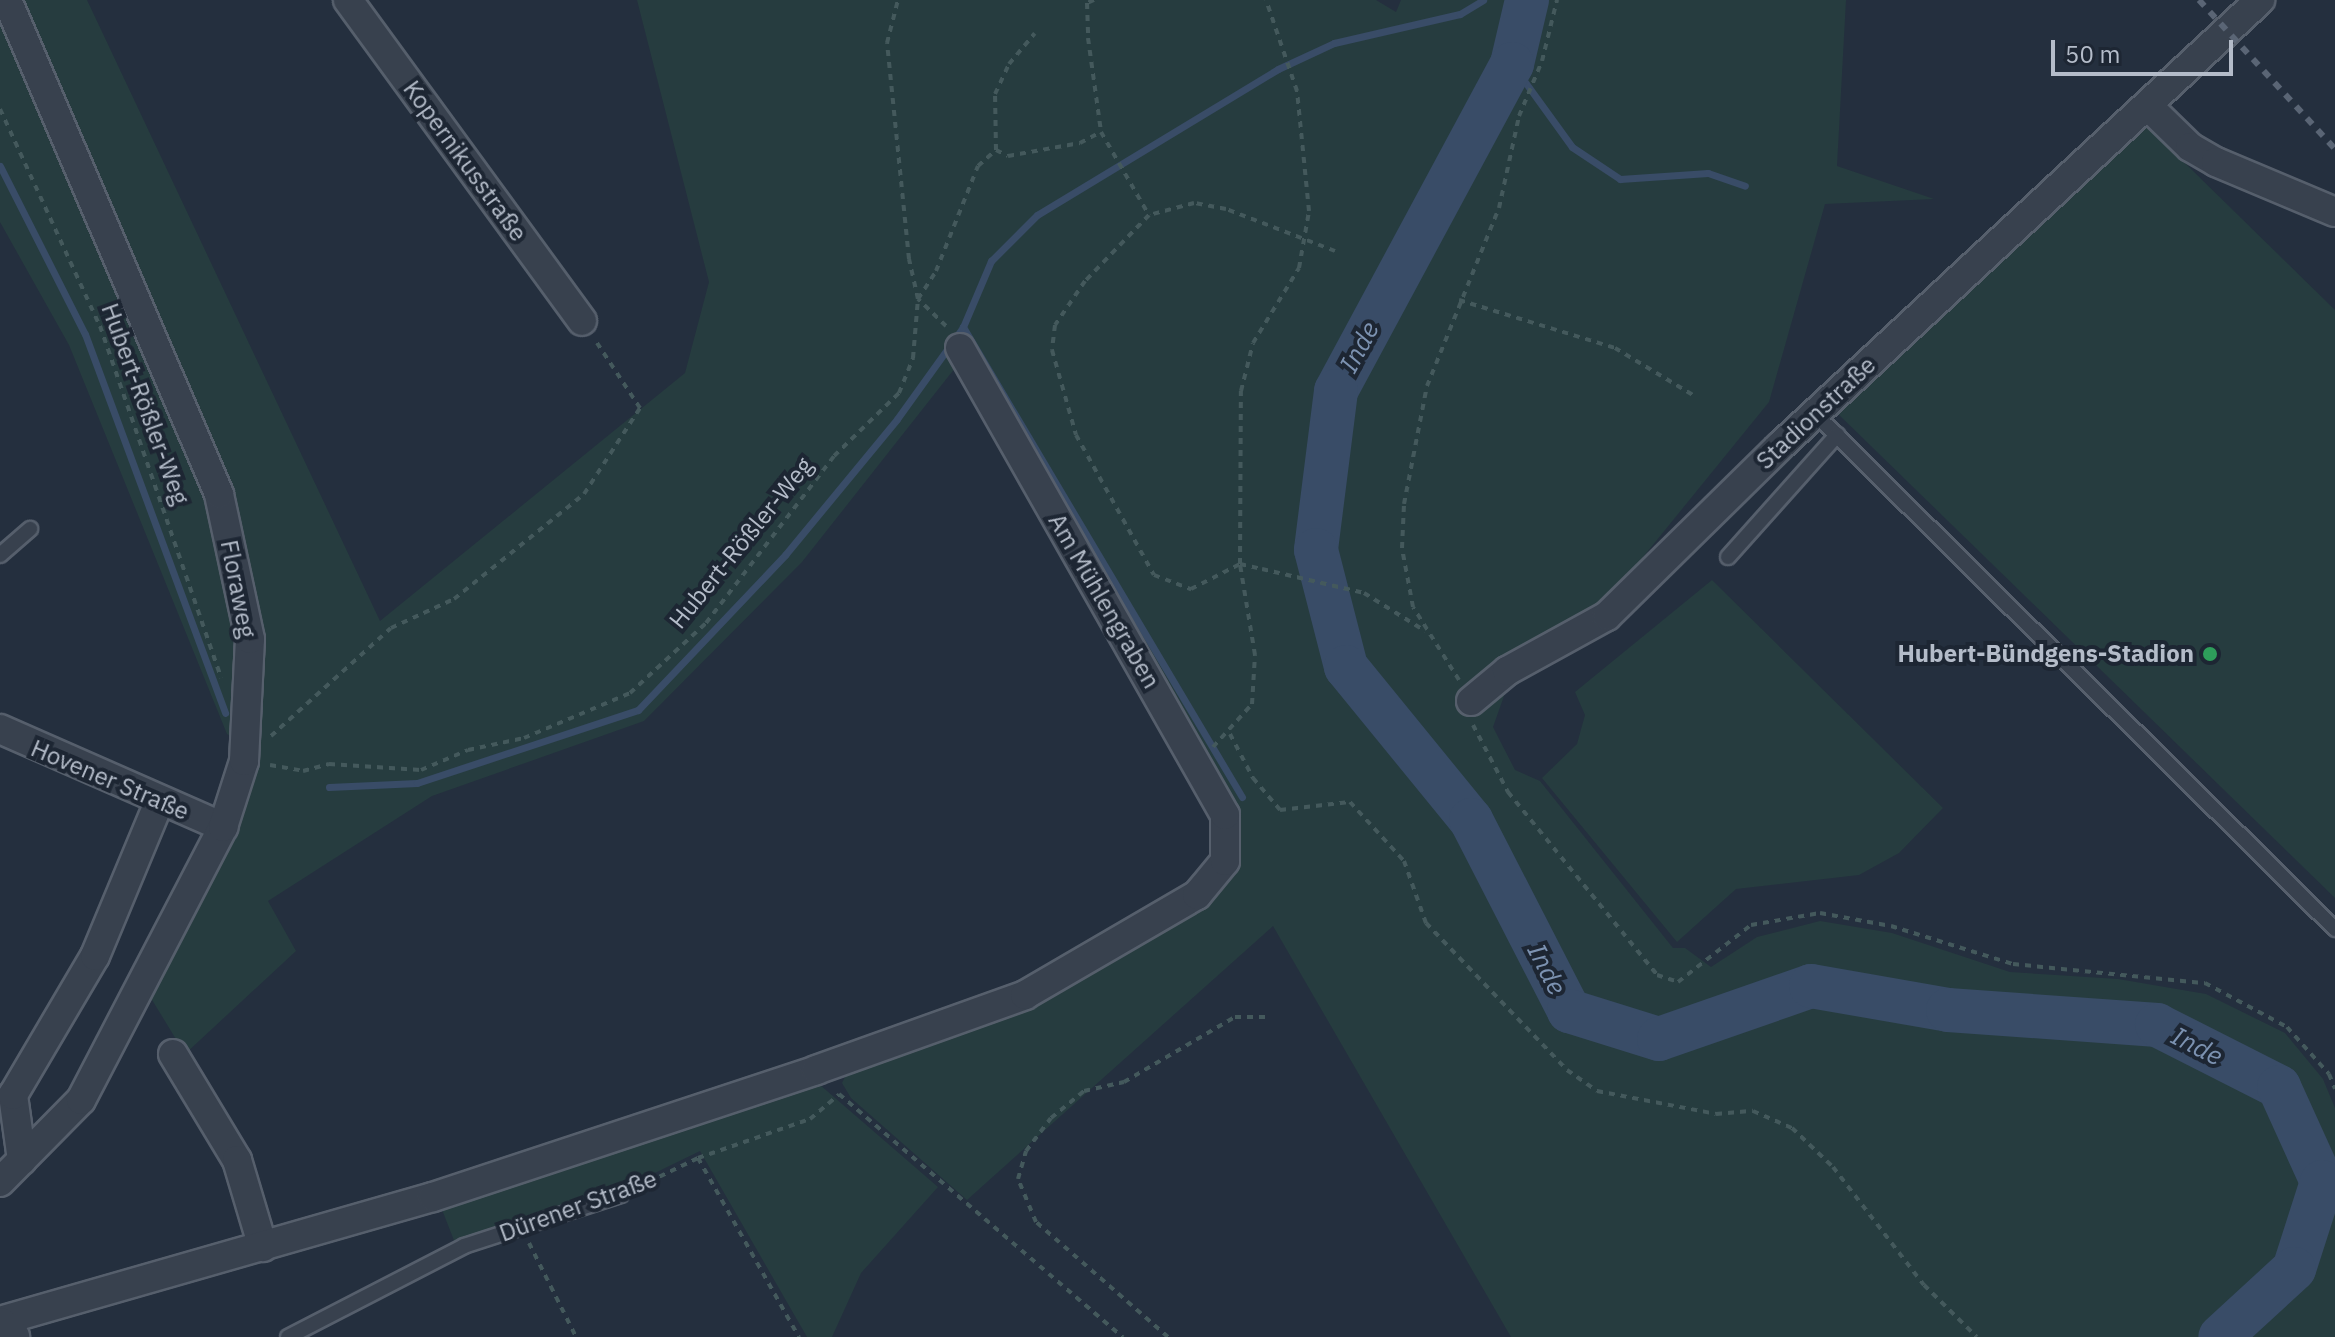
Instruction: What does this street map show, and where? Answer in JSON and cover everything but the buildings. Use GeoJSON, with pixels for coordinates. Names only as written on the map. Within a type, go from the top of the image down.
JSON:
{"type":"FeatureCollection","features":[{"type":"Feature","properties":{"kind":"street","name":"Floraweg"},"geometry":{"type":"LineString","coordinates":[[0,1182],[81,1100],[223,827],[244,761],[250,639],[219,494],[7,0]]}},
{"type":"Feature","properties":{"kind":"street","name":"Kopernikusstraße"},"geometry":{"type":"LineString","coordinates":[[348,0],[582,321]]}},
{"type":"Feature","properties":{"kind":"street","name":"Stadionstraße"},"geometry":{"type":"LineString","coordinates":[[1471,701],[1507,671],[1607,616],[1815,414],[2149,107],[2260,0]]}},
{"type":"Feature","properties":{"kind":"street"},"geometry":{"type":"LineString","coordinates":[[2149,107],[2190,147],[2216,162],[2335,212]]}},
{"type":"Feature","properties":{"kind":"street","name":"Am Mühlengraben"},"geometry":{"type":"LineString","coordinates":[[816,1070],[1025,995],[1197,895],[1225,861],[1225,815],[955,339]]}},
{"type":"Feature","properties":{"kind":"street","name":"Hovener Straße"},"geometry":{"type":"LineString","coordinates":[[0,729],[159,802],[223,827]]}},
{"type":"Feature","properties":{"kind":"street"},"geometry":{"type":"LineString","coordinates":[[22,1160],[13,1095],[95,956],[159,802]]}},
{"type":"Feature","properties":{"kind":"street"},"geometry":{"type":"LineString","coordinates":[[173,1054],[237,1160],[263,1247]]}},
{"type":"Feature","properties":{"kind":"street"},"geometry":{"type":"LineString","coordinates":[[11,1337],[0,1324],[433,1197],[816,1070]]}},
{"type":"Feature","properties":{"kind":"lane"},"geometry":{"type":"LineString","coordinates":[[1815,414],[2335,929]]}},
{"type":"Feature","properties":{"kind":"lane"},"geometry":{"type":"LineString","coordinates":[[1728,557],[1837,435]]}},
{"type":"Feature","properties":{"kind":"lane"},"geometry":{"type":"LineString","coordinates":[[0,555],[30,529]]}},
{"type":"Feature","properties":{"kind":"lane","name":"Dürener Straße"},"geometry":{"type":"LineString","coordinates":[[288,1337],[464,1246],[522,1230],[621,1195]]}},
{"type":"Feature","properties":{"kind":"path","name":"Hubert-Rößler-Weg"},"geometry":{"type":"LineString","coordinates":[[244,761],[303,771],[329,764],[421,770],[468,750],[524,738],[630,693],[706,623],[834,456],[899,393],[913,358],[918,299],[909,259],[887,43],[898,0]]}},
{"type":"Feature","properties":{"kind":"path"},"geometry":{"type":"LineString","coordinates":[[1094,0],[1087,3],[1088,38],[1101,132],[1149,215]]}},
{"type":"Feature","properties":{"kind":"path"},"geometry":{"type":"LineString","coordinates":[[1224,740],[1252,704],[1255,655],[1240,564],[1241,391],[1253,343],[1299,268],[1306,239],[1307,169],[1292,76],[1266,0]]}},
{"type":"Feature","properties":{"kind":"path"},"geometry":{"type":"LineString","coordinates":[[1557,0],[1542,61],[1519,116],[1499,208],[1459,300],[1427,386],[1404,504],[1406,583],[1425,631],[1471,701],[1474,732],[1508,792],[1657,975],[1678,982],[1751,925],[1820,913],[1891,926],[2013,964],[2205,983],[2287,1027],[2329,1074],[2335,1089]]}},
{"type":"Feature","properties":{"kind":"path"},"geometry":{"type":"LineString","coordinates":[[955,339],[918,299],[936,271],[978,166],[996,150],[995,94],[1009,64],[1035,33]]}},
{"type":"Feature","properties":{"kind":"path","name":"Hubert-Rößler-Weg"},"geometry":{"type":"LineString","coordinates":[[0,109],[100,326],[223,683]]}},
{"type":"Feature","properties":{"kind":"path"},"geometry":{"type":"LineString","coordinates":[[996,150],[1008,156],[1080,143],[1101,132]]}},
{"type":"Feature","properties":{"kind":"path"},"geometry":{"type":"LineString","coordinates":[[1335,251],[1226,209],[1194,203],[1149,215],[1085,281],[1055,325],[1052,350],[1076,435],[1154,575],[1191,589],[1240,564],[1364,593],[1425,631]]}},
{"type":"Feature","properties":{"kind":"path"},"geometry":{"type":"LineString","coordinates":[[1459,300],[1615,348],[1693,395]]}},
{"type":"Feature","properties":{"kind":"path"},"geometry":{"type":"LineString","coordinates":[[244,761],[391,628],[454,599],[584,494],[640,408],[582,321]]}},
{"type":"Feature","properties":{"kind":"path"},"geometry":{"type":"LineString","coordinates":[[1230,734],[1253,778],[1280,810],[1350,802],[1404,861],[1426,923],[1567,1070],[1597,1091],[1716,1114],[1753,1111],[1792,1128],[1833,1167],[1924,1285],[1977,1337]]}},
{"type":"Feature","properties":{"kind":"path"},"geometry":{"type":"LineString","coordinates":[[1168,1337],[1036,1222],[1018,1179],[1026,1151],[1051,1118],[1084,1091],[1124,1082],[1235,1017],[1266,1017]]}},
{"type":"Feature","properties":{"kind":"path"},"geometry":{"type":"LineString","coordinates":[[816,1070],[839,1094],[1123,1337]]}},
{"type":"Feature","properties":{"kind":"path","name":"Dürener Straße"},"geometry":{"type":"LineString","coordinates":[[621,1195],[698,1158],[810,1119],[839,1094]]}},
{"type":"Feature","properties":{"kind":"path"},"geometry":{"type":"LineString","coordinates":[[698,1158],[799,1337]]}},
{"type":"Feature","properties":{"kind":"path"},"geometry":{"type":"LineString","coordinates":[[522,1230],[576,1337]]}},
{"type":"Feature","properties":{"kind":"green space"},"geometry":{"type":"Polygon","coordinates":[[[0,0],[87,0],[380,621],[685,373],[709,282],[637,0],[1376,0],[1396,12],[1401,0],[1846,0],[1837,166],[1934,199],[1825,204],[1769,402],[1600,610],[1492,670],[1504,696],[1493,727],[1515,770],[1540,781],[1673,948],[1685,948],[1711,967],[1757,937],[1820,921],[1892,933],[2010,972],[2118,979],[2206,994],[2285,1033],[2323,1079],[2335,1108],[2335,1337],[1511,1337],[1273,926],[967,1200],[851,1098],[842,1083],[852,1063],[1201,898],[1231,813],[959,363],[802,562],[644,721],[432,796],[268,901],[296,951],[185,1054],[146,990],[230,835],[261,752],[227,734],[69,345],[0,222],[0,0]]]}},
{"type":"Feature","properties":{"kind":"green space","name":"Hubert-Bündgens-Stadion"},"geometry":{"type":"Polygon","coordinates":[[[2142,121],[2335,310],[2335,898],[1834,410],[2142,121]]]}},
{"type":"Feature","properties":{"kind":"green space"},"geometry":{"type":"Polygon","coordinates":[[[1712,580],[1943,808],[1899,853],[1859,875],[1736,889],[1677,942],[1542,778],[1577,744],[1585,715],[1575,692],[1712,580]]]}},
{"type":"Feature","properties":{"kind":"green space"},"geometry":{"type":"Polygon","coordinates":[[[812,1078],[938,1187],[861,1273],[832,1337],[807,1337],[700,1151],[620,1190],[455,1243],[439,1202],[812,1078]]]}},
{"type":"Feature","properties":{"kind":"waterway"},"geometry":{"type":"LineString","coordinates":[[1242,797],[963,327],[991,261],[1037,215],[1278,69],[1334,43],[1460,14],[1483,0]]}},
{"type":"Feature","properties":{"kind":"waterway","name":"Inde"},"geometry":{"type":"LineString","coordinates":[[1527,0],[1512,64],[1336,391],[1316,550],[1346,667],[1471,820],[1569,1011],[1659,1039],[1811,986],[1948,1010],[2157,1025],[2279,1087],[2322,1182],[2294,1269],[2220,1337]]}},
{"type":"Feature","properties":{"kind":"waterway"},"geometry":{"type":"LineString","coordinates":[[1512,64],[1572,147],[1620,179],[1708,173],[1745,186]]}},
{"type":"Feature","properties":{"kind":"waterway"},"geometry":{"type":"LineString","coordinates":[[0,166],[85,334],[225,713]]}},
{"type":"Feature","properties":{"kind":"waterway"},"geometry":{"type":"LineString","coordinates":[[329,787],[417,783],[638,710],[785,555],[897,419],[963,327]]}},
{"type":"Feature","properties":{"kind":"railway"},"geometry":{"type":"LineString","coordinates":[[2199,0],[2335,149]]}},
{"type":"Feature","properties":{"kind":"place","name":"Hubert-Bündgens-Stadion"},"geometry":{"type":"Point","coordinates":[2210,654]}}]}
